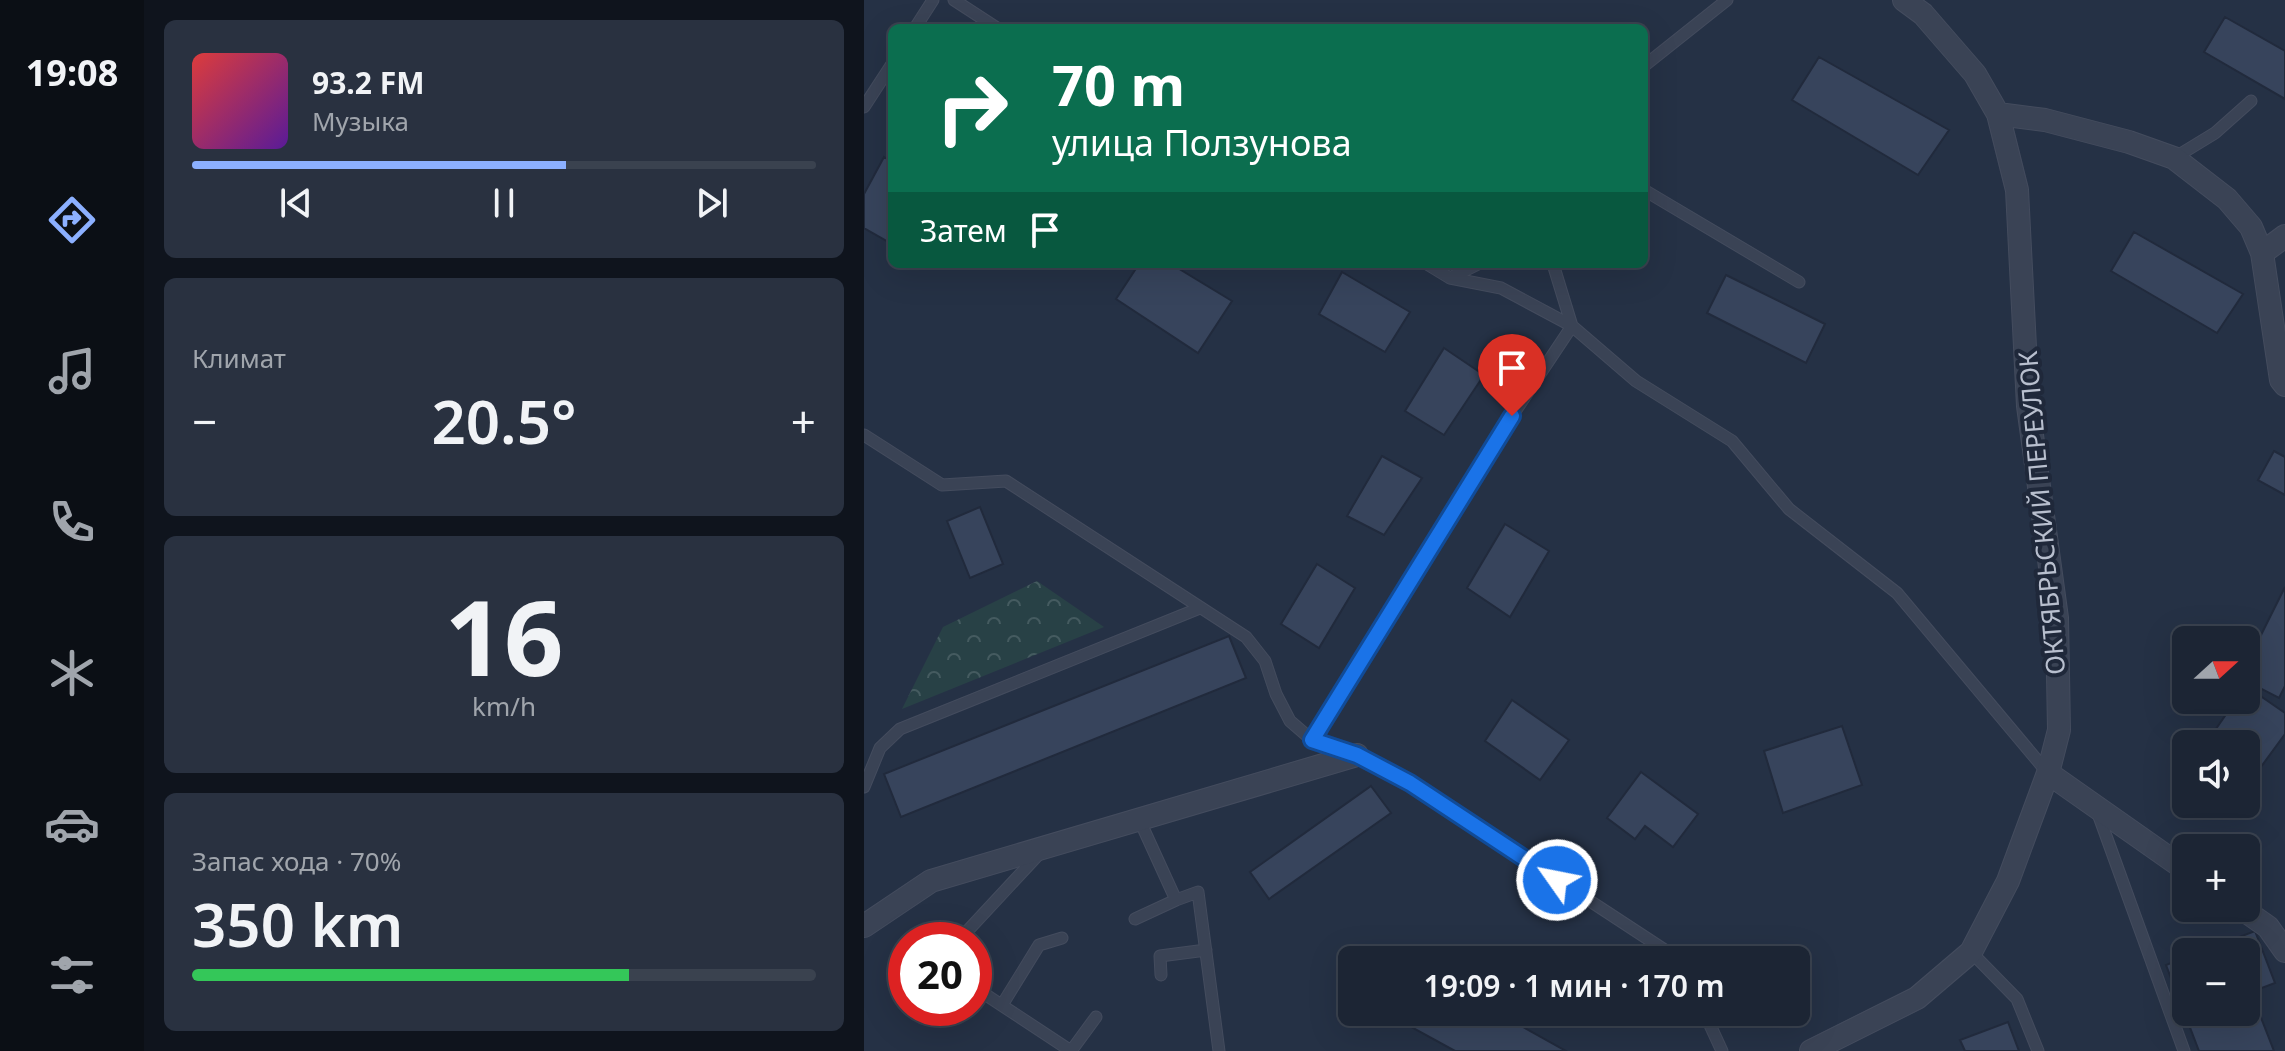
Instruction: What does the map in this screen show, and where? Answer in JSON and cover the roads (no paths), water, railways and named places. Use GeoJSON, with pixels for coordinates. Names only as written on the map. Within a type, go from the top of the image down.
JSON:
{"type":"FeatureCollection","features":[{"type":"Feature","properties":{"kind":"street","name":"ОКТЯБРЬСКИЙ ПЕРЕУЛОК"},"geometry":{"type":"LineString","coordinates":[[1811,1051],[1836,1045],[1917,998],[1971,952],[2008,881],[2048,773],[2059,730],[2057,618],[2028,406],[2017,190],[1998,114],[1975,74],[1923,14],[1904,0]]}},
{"type":"Feature","properties":{"kind":"street"},"geometry":{"type":"LineString","coordinates":[[1998,114],[2045,120],[2129,142],[2174,158],[2227,199],[2251,227],[2262,253],[2281,380],[2285,385]]}},
{"type":"Feature","properties":{"kind":"street"},"geometry":{"type":"LineString","coordinates":[[2262,253],[2285,236]]}},
{"type":"Feature","properties":{"kind":"street"},"geometry":{"type":"LineString","coordinates":[[864,926],[931,881],[1357,755]]}},
{"type":"Feature","properties":{"kind":"street"},"geometry":{"type":"LineString","coordinates":[[2048,773],[2172,860]]}},
{"type":"Feature","properties":{"kind":"street"},"geometry":{"type":"LineString","coordinates":[[2260,921],[2268,927],[2285,951]]}},
{"type":"Feature","properties":{"kind":"lane"},"geometry":{"type":"LineString","coordinates":[[918,24],[933,0]]}},
{"type":"Feature","properties":{"kind":"lane"},"geometry":{"type":"LineString","coordinates":[[954,0],[991,24]]}},
{"type":"Feature","properties":{"kind":"lane"},"geometry":{"type":"LineString","coordinates":[[1648,63],[1727,0]]}},
{"type":"Feature","properties":{"kind":"lane"},"geometry":{"type":"LineString","coordinates":[[864,107],[888,70]]}},
{"type":"Feature","properties":{"kind":"lane"},"geometry":{"type":"LineString","coordinates":[[2174,158],[2215,133],[2251,101]]}},
{"type":"Feature","properties":{"kind":"lane"},"geometry":{"type":"LineString","coordinates":[[1648,192],[1799,282]]}},
{"type":"Feature","properties":{"kind":"lane"},"geometry":{"type":"LineString","coordinates":[[1434,268],[1450,278],[1501,288],[1572,326],[1636,381],[1732,441],[1789,509],[1897,593],[2048,773]]}},
{"type":"Feature","properties":{"kind":"lane"},"geometry":{"type":"LineString","coordinates":[[1450,278],[1470,268]]}},
{"type":"Feature","properties":{"kind":"lane"},"geometry":{"type":"LineString","coordinates":[[1554,268],[1572,326]]}},
{"type":"Feature","properties":{"kind":"lane"},"geometry":{"type":"LineString","coordinates":[[1312,740],[1512,416],[1572,326]]}},
{"type":"Feature","properties":{"kind":"lane"},"geometry":{"type":"LineString","coordinates":[[864,435],[942,485],[1006,481],[1246,637],[1265,661],[1276,694],[1290,721],[1312,740],[1357,755],[1410,783],[1659,946]]}},
{"type":"Feature","properties":{"kind":"lane"},"geometry":{"type":"LineString","coordinates":[[864,787],[880,748],[900,729],[1200,608]]}},
{"type":"Feature","properties":{"kind":"lane"},"geometry":{"type":"LineString","coordinates":[[2095,806],[2184,1051]]}},
{"type":"Feature","properties":{"kind":"lane"},"geometry":{"type":"LineString","coordinates":[[1139,819],[1176,900]]}},
{"type":"Feature","properties":{"kind":"lane"},"geometry":{"type":"LineString","coordinates":[[976,922],[1045,847]]}},
{"type":"Feature","properties":{"kind":"lane"},"geometry":{"type":"LineString","coordinates":[[1135,919],[1198,892],[1219,1051]]}},
{"type":"Feature","properties":{"kind":"lane"},"geometry":{"type":"LineString","coordinates":[[1002,1005],[1039,945],[1062,938]]}},
{"type":"Feature","properties":{"kind":"lane"},"geometry":{"type":"LineString","coordinates":[[1161,975],[1160,956],[1206,950]]}},
{"type":"Feature","properties":{"kind":"lane"},"geometry":{"type":"LineString","coordinates":[[1971,952],[2017,999],[2038,1051]]}},
{"type":"Feature","properties":{"kind":"lane"},"geometry":{"type":"LineString","coordinates":[[992,999],[1071,1051],[1096,1017]]}},
{"type":"Feature","properties":{"kind":"lane"},"geometry":{"type":"LineString","coordinates":[[1710,1026],[1722,1051]]}}]}
